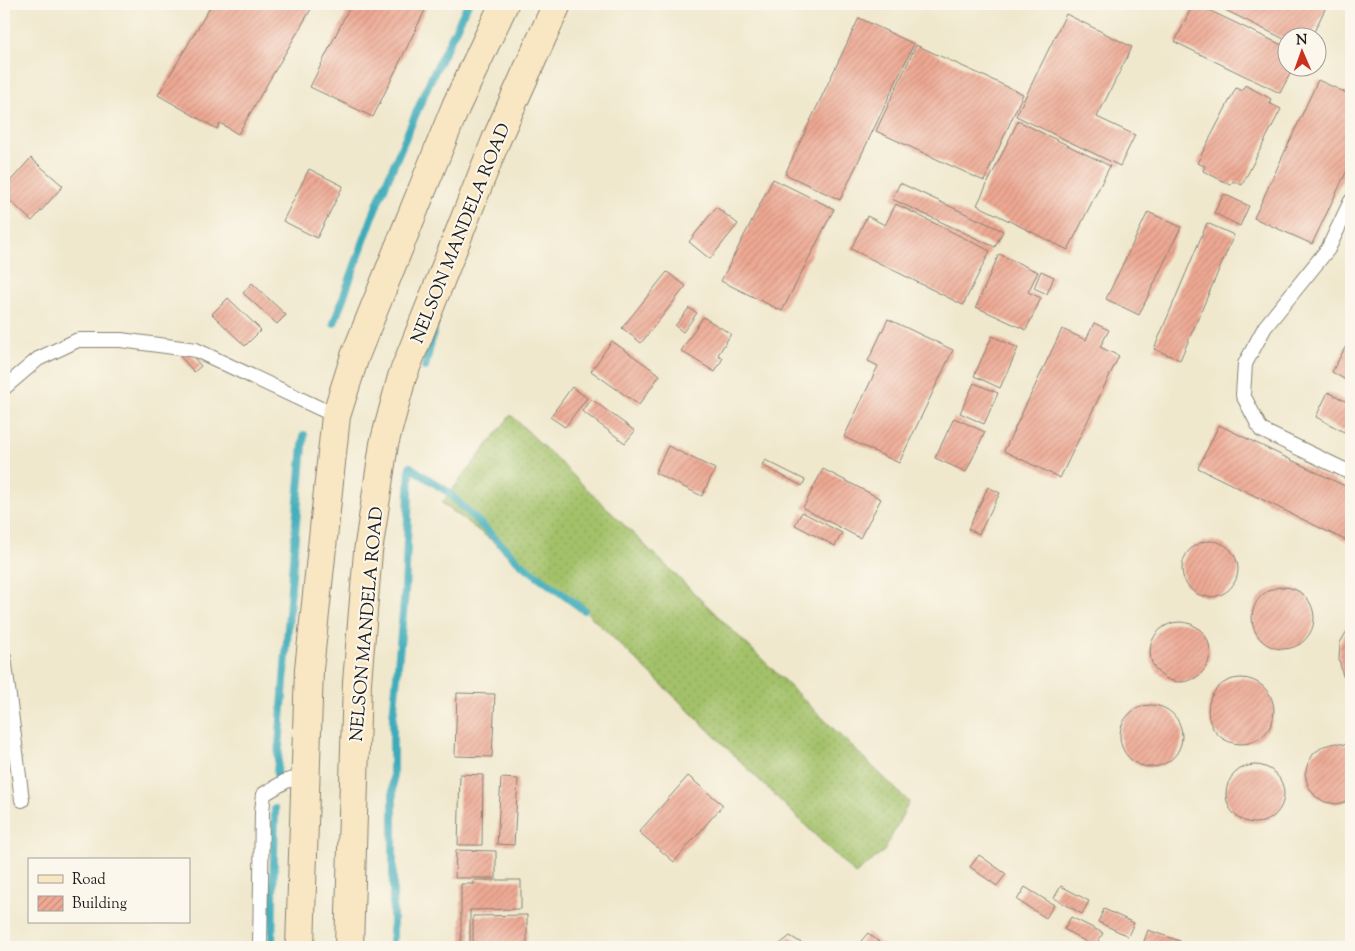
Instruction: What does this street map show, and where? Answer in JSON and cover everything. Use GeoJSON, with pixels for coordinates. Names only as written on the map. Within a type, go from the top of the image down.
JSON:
{"type":"FeatureCollection","features":[{"type":"Feature","properties":{"kind":"main road"},"geometry":{"type":"LineString","coordinates":[[300,947],[309,669],[336,416],[355,356],[456,106],[504,4]]}},
{"type":"Feature","properties":{"kind":"main road","name":"NELSON MANDELA ROAD"},"geometry":{"type":"LineString","coordinates":[[349,947],[357,682],[368,552],[384,444],[402,377],[496,140],[557,4]]}},
{"type":"Feature","properties":{"kind":"lane"},"geometry":{"type":"LineString","coordinates":[[1351,201],[1328,249],[1265,327],[1246,364],[1243,395],[1261,430],[1351,473]]}},
{"type":"Feature","properties":{"kind":"lane"},"geometry":{"type":"LineString","coordinates":[[4,388],[38,359],[78,340],[121,340],[196,350],[336,416]]}},
{"type":"Feature","properties":{"kind":"lane"},"geometry":{"type":"LineString","coordinates":[[4,657],[22,800]]}},
{"type":"Feature","properties":{"kind":"lane"},"geometry":{"type":"LineString","coordinates":[[260,947],[262,811],[264,794],[286,782],[306,776]]}},
{"type":"Feature","properties":{"kind":"green space"},"geometry":{"type":"Polygon","coordinates":[[[511,415],[909,802],[884,851],[855,874],[584,610],[442,503],[511,415]]]}},
{"type":"Feature","properties":{"kind":"building"},"geometry":{"type":"Polygon","coordinates":[[[212,4],[314,4],[238,134],[220,123],[217,129],[158,95],[212,4]]]}},
{"type":"Feature","properties":{"kind":"building"},"geometry":{"type":"Polygon","coordinates":[[[351,4],[428,4],[373,117],[310,87],[351,4]]]}},
{"type":"Feature","properties":{"kind":"building"},"geometry":{"type":"Polygon","coordinates":[[[1193,4],[1196,4],[1278,43],[1278,78],[1288,78],[1280,93],[1175,42],[1193,4]]]}},
{"type":"Feature","properties":{"kind":"building"},"geometry":{"type":"Polygon","coordinates":[[[1213,4],[1319,4],[1326,7],[1316,28],[1278,28],[1278,36],[1213,4]]]}},
{"type":"Feature","properties":{"kind":"building"},"geometry":{"type":"Polygon","coordinates":[[[1066,14],[1132,47],[1097,117],[1135,135],[1120,166],[1016,116],[1066,14]]]}},
{"type":"Feature","properties":{"kind":"building"},"geometry":{"type":"Polygon","coordinates":[[[859,18],[914,44],[840,200],[785,174],[859,18]]]}},
{"type":"Feature","properties":{"kind":"building"},"geometry":{"type":"Polygon","coordinates":[[[916,45],[1023,94],[984,181],[876,131],[916,45]]]}},
{"type":"Feature","properties":{"kind":"building"},"geometry":{"type":"Polygon","coordinates":[[[1318,80],[1351,95],[1351,162],[1312,244],[1254,218],[1318,80]]]}},
{"type":"Feature","properties":{"kind":"building"},"geometry":{"type":"Polygon","coordinates":[[[1245,85],[1271,99],[1269,103],[1281,109],[1242,185],[1233,181],[1231,185],[1203,171],[1205,166],[1197,163],[1236,88],[1242,91],[1245,85]]]}},
{"type":"Feature","properties":{"kind":"building"},"geometry":{"type":"Polygon","coordinates":[[[1018,121],[1110,166],[1068,250],[977,205],[1018,121]]]}},
{"type":"Feature","properties":{"kind":"building"},"geometry":{"type":"Polygon","coordinates":[[[31,158],[63,186],[32,221],[4,195],[4,188],[31,158]]]}},
{"type":"Feature","properties":{"kind":"building"},"geometry":{"type":"Polygon","coordinates":[[[309,169],[343,186],[317,238],[283,221],[309,169]]]}},
{"type":"Feature","properties":{"kind":"building"},"geometry":{"type":"Polygon","coordinates":[[[773,179],[834,209],[782,311],[721,281],[773,179]]]}},
{"type":"Feature","properties":{"kind":"building"},"geometry":{"type":"Polygon","coordinates":[[[900,183],[1003,231],[995,247],[892,199],[900,183]]]}},
{"type":"Feature","properties":{"kind":"building"},"geometry":{"type":"Polygon","coordinates":[[[1224,194],[1249,206],[1240,226],[1214,213],[1224,194]]]}},
{"type":"Feature","properties":{"kind":"building"},"geometry":{"type":"Polygon","coordinates":[[[896,204],[990,251],[963,305],[851,249],[867,216],[885,225],[896,204]]]}},
{"type":"Feature","properties":{"kind":"building"},"geometry":{"type":"Polygon","coordinates":[[[716,207],[738,224],[710,259],[689,242],[716,207]]]}},
{"type":"Feature","properties":{"kind":"building"},"geometry":{"type":"Polygon","coordinates":[[[1148,212],[1181,227],[1139,315],[1106,299],[1148,212]]]}},
{"type":"Feature","properties":{"kind":"building"},"geometry":{"type":"Polygon","coordinates":[[[1207,223],[1234,235],[1180,360],[1154,349],[1207,223]]]}},
{"type":"Feature","properties":{"kind":"building"},"geometry":{"type":"Polygon","coordinates":[[[999,254],[1038,272],[1028,292],[1041,298],[1026,330],[976,307],[999,254]]]}},
{"type":"Feature","properties":{"kind":"building"},"geometry":{"type":"Polygon","coordinates":[[[1041,271],[1054,277],[1047,294],[1034,288],[1041,271]]]}},
{"type":"Feature","properties":{"kind":"building"},"geometry":{"type":"Polygon","coordinates":[[[667,272],[686,286],[641,343],[622,328],[667,272]]]}},
{"type":"Feature","properties":{"kind":"building"},"geometry":{"type":"Polygon","coordinates":[[[252,283],[286,315],[277,324],[243,293],[252,283]]]}},
{"type":"Feature","properties":{"kind":"building"},"geometry":{"type":"Polygon","coordinates":[[[228,298],[261,330],[245,346],[212,314],[228,298]]]}},
{"type":"Feature","properties":{"kind":"building"},"geometry":{"type":"Polygon","coordinates":[[[689,308],[697,313],[683,332],[675,326],[689,308]]]}},
{"type":"Feature","properties":{"kind":"building"},"geometry":{"type":"Polygon","coordinates":[[[703,317],[731,334],[718,355],[723,358],[715,372],[681,351],[703,317]]]}},
{"type":"Feature","properties":{"kind":"building"},"geometry":{"type":"Polygon","coordinates":[[[888,319],[953,350],[899,463],[844,437],[878,366],[868,361],[888,319]]]}},
{"type":"Feature","properties":{"kind":"building"},"geometry":{"type":"Polygon","coordinates":[[[1094,323],[1109,330],[1100,347],[1119,356],[1060,478],[1004,451],[1062,329],[1086,340],[1094,323]]]}},
{"type":"Feature","properties":{"kind":"building"},"geometry":{"type":"Polygon","coordinates":[[[992,336],[1018,348],[1000,388],[974,376],[992,336]]]}},
{"type":"Feature","properties":{"kind":"building"},"geometry":{"type":"Polygon","coordinates":[[[612,341],[660,375],[639,405],[591,371],[612,341]]]}},
{"type":"Feature","properties":{"kind":"building"},"geometry":{"type":"Polygon","coordinates":[[[1346,346],[1351,349],[1351,383],[1332,372],[1346,346]]]}},
{"type":"Feature","properties":{"kind":"building"},"geometry":{"type":"Polygon","coordinates":[[[187,350],[201,366],[194,372],[180,356],[187,350]]]}},
{"type":"Feature","properties":{"kind":"building"},"geometry":{"type":"Polygon","coordinates":[[[974,383],[998,393],[984,424],[960,413],[974,383]]]}},
{"type":"Feature","properties":{"kind":"building"},"geometry":{"type":"Polygon","coordinates":[[[572,387],[587,398],[565,427],[550,417],[572,387]]]}},
{"type":"Feature","properties":{"kind":"building"},"geometry":{"type":"Polygon","coordinates":[[[1328,392],[1351,404],[1351,417],[1344,432],[1316,417],[1328,392]]]}},
{"type":"Feature","properties":{"kind":"building"},"geometry":{"type":"Polygon","coordinates":[[[591,399],[635,431],[625,443],[582,411],[591,399]]]}},
{"type":"Feature","properties":{"kind":"building"},"geometry":{"type":"Polygon","coordinates":[[[954,418],[985,432],[966,472],[935,458],[954,418]]]}},
{"type":"Feature","properties":{"kind":"building"},"geometry":{"type":"Polygon","coordinates":[[[1219,425],[1351,489],[1351,543],[1198,468],[1219,425]]]}},
{"type":"Feature","properties":{"kind":"building"},"geometry":{"type":"Polygon","coordinates":[[[668,446],[715,469],[702,496],[655,473],[668,446]]]}},
{"type":"Feature","properties":{"kind":"building"},"geometry":{"type":"Polygon","coordinates":[[[765,460],[805,480],[802,486],[762,465],[765,460]]]}},
{"type":"Feature","properties":{"kind":"building"},"geometry":{"type":"Polygon","coordinates":[[[823,469],[881,499],[860,538],[803,508],[823,469]]]}},
{"type":"Feature","properties":{"kind":"building"},"geometry":{"type":"Polygon","coordinates":[[[988,487],[1000,493],[979,534],[968,529],[988,487]]]}},
{"type":"Feature","properties":{"kind":"building"},"geometry":{"type":"Polygon","coordinates":[[[802,512],[842,533],[835,546],[795,525],[802,512]]]}},
{"type":"Feature","properties":{"kind":"building"},"geometry":{"type":"Polygon","coordinates":[[[1204,541],[1216,541],[1226,545],[1234,553],[1238,569],[1234,585],[1226,593],[1216,597],[1204,597],[1194,593],[1186,585],[1182,575],[1182,563],[1186,553],[1194,545],[1204,541]]]}},
{"type":"Feature","properties":{"kind":"building"},"geometry":{"type":"Polygon","coordinates":[[[1277,587],[1289,587],[1305,596],[1312,606],[1314,618],[1312,630],[1305,640],[1289,649],[1277,649],[1266,644],[1257,635],[1252,624],[1252,612],[1257,601],[1266,592],[1277,587]]]}},
{"type":"Feature","properties":{"kind":"building"},"geometry":{"type":"Polygon","coordinates":[[[1174,622],[1186,622],[1197,627],[1205,635],[1210,646],[1208,664],[1197,677],[1186,682],[1174,682],[1163,677],[1155,669],[1150,658],[1150,646],[1155,635],[1163,627],[1174,622]]]}},
{"type":"Feature","properties":{"kind":"building"},"geometry":{"type":"Polygon","coordinates":[[[1351,626],[1351,685],[1343,676],[1339,660],[1340,643],[1351,626]]]}},
{"type":"Feature","properties":{"kind":"building"},"geometry":{"type":"Polygon","coordinates":[[[1241,678],[1254,681],[1264,688],[1271,698],[1274,711],[1271,724],[1264,734],[1254,741],[1241,744],[1228,741],[1218,734],[1211,724],[1208,711],[1211,698],[1218,688],[1228,681],[1241,678]]]}},
{"type":"Feature","properties":{"kind":"building"},"geometry":{"type":"Polygon","coordinates":[[[457,693],[495,694],[492,757],[455,756],[457,693]]]}},
{"type":"Feature","properties":{"kind":"building"},"geometry":{"type":"Polygon","coordinates":[[[1151,705],[1163,708],[1173,714],[1179,724],[1182,736],[1179,748],[1173,758],[1163,764],[1151,767],[1139,764],[1129,758],[1123,748],[1120,736],[1123,724],[1129,714],[1139,708],[1151,705]]]}},
{"type":"Feature","properties":{"kind":"building"},"geometry":{"type":"Polygon","coordinates":[[[1336,743],[1351,747],[1351,800],[1337,804],[1325,802],[1315,796],[1308,786],[1305,774],[1308,763],[1314,753],[1324,746],[1336,743]]]}},
{"type":"Feature","properties":{"kind":"building"},"geometry":{"type":"Polygon","coordinates":[[[1249,765],[1261,765],[1276,773],[1284,788],[1284,800],[1276,815],[1261,823],[1249,823],[1234,815],[1226,800],[1226,788],[1234,773],[1249,765]]]}},
{"type":"Feature","properties":{"kind":"building"},"geometry":{"type":"Polygon","coordinates":[[[460,774],[483,775],[482,845],[458,845],[460,774]]]}},
{"type":"Feature","properties":{"kind":"building"},"geometry":{"type":"Polygon","coordinates":[[[688,776],[723,805],[674,862],[639,832],[688,776]]]}},
{"type":"Feature","properties":{"kind":"building"},"geometry":{"type":"Polygon","coordinates":[[[501,778],[518,779],[514,845],[497,844],[501,778]]]}},
{"type":"Feature","properties":{"kind":"building"},"geometry":{"type":"Polygon","coordinates":[[[456,850],[496,851],[496,878],[455,878],[456,850]]]}},
{"type":"Feature","properties":{"kind":"building"},"geometry":{"type":"Polygon","coordinates":[[[979,855],[1006,874],[997,886],[970,867],[979,855]]]}},
{"type":"Feature","properties":{"kind":"building"},"geometry":{"type":"Polygon","coordinates":[[[474,880],[521,880],[521,909],[470,910],[470,947],[461,947],[461,884],[474,884],[474,880]]]}},
{"type":"Feature","properties":{"kind":"building"},"geometry":{"type":"Polygon","coordinates":[[[1061,886],[1089,901],[1082,914],[1054,898],[1061,886]]]}},
{"type":"Feature","properties":{"kind":"building"},"geometry":{"type":"Polygon","coordinates":[[[1025,887],[1054,905],[1046,918],[1017,900],[1025,887]]]}},
{"type":"Feature","properties":{"kind":"building"},"geometry":{"type":"Polygon","coordinates":[[[1104,909],[1134,923],[1128,936],[1098,922],[1104,909]]]}},
{"type":"Feature","properties":{"kind":"building"},"geometry":{"type":"Polygon","coordinates":[[[527,915],[527,947],[473,947],[473,916],[527,915]]]}},
{"type":"Feature","properties":{"kind":"building"},"geometry":{"type":"Polygon","coordinates":[[[1071,917],[1103,933],[1095,947],[1064,929],[1071,917]]]}},
{"type":"Feature","properties":{"kind":"building"},"geometry":{"type":"Polygon","coordinates":[[[1148,930],[1180,941],[1178,947],[1153,947],[1143,944],[1148,930]]]}},
{"type":"Feature","properties":{"kind":"building"},"geometry":{"type":"Polygon","coordinates":[[[868,933],[885,947],[856,947],[868,933]]]}},
{"type":"Feature","properties":{"kind":"building"},"geometry":{"type":"Polygon","coordinates":[[[790,936],[808,947],[776,947],[790,936]]]}},
{"type":"Feature","properties":{"kind":"waterway"},"geometry":{"type":"LineString","coordinates":[[334,323],[378,202],[429,83],[468,4]]}},
{"type":"Feature","properties":{"kind":"waterway"},"geometry":{"type":"LineString","coordinates":[[425,367],[434,329]]}},
{"type":"Feature","properties":{"kind":"waterway"},"geometry":{"type":"LineString","coordinates":[[277,774],[304,435]]}},
{"type":"Feature","properties":{"kind":"waterway"},"geometry":{"type":"LineString","coordinates":[[410,467],[448,492],[520,563],[584,610]]}},
{"type":"Feature","properties":{"kind":"waterway"},"geometry":{"type":"LineString","coordinates":[[393,947],[393,718],[405,592],[410,467]]}},
{"type":"Feature","properties":{"kind":"waterway"},"geometry":{"type":"LineString","coordinates":[[272,947],[275,809]]}}]}
